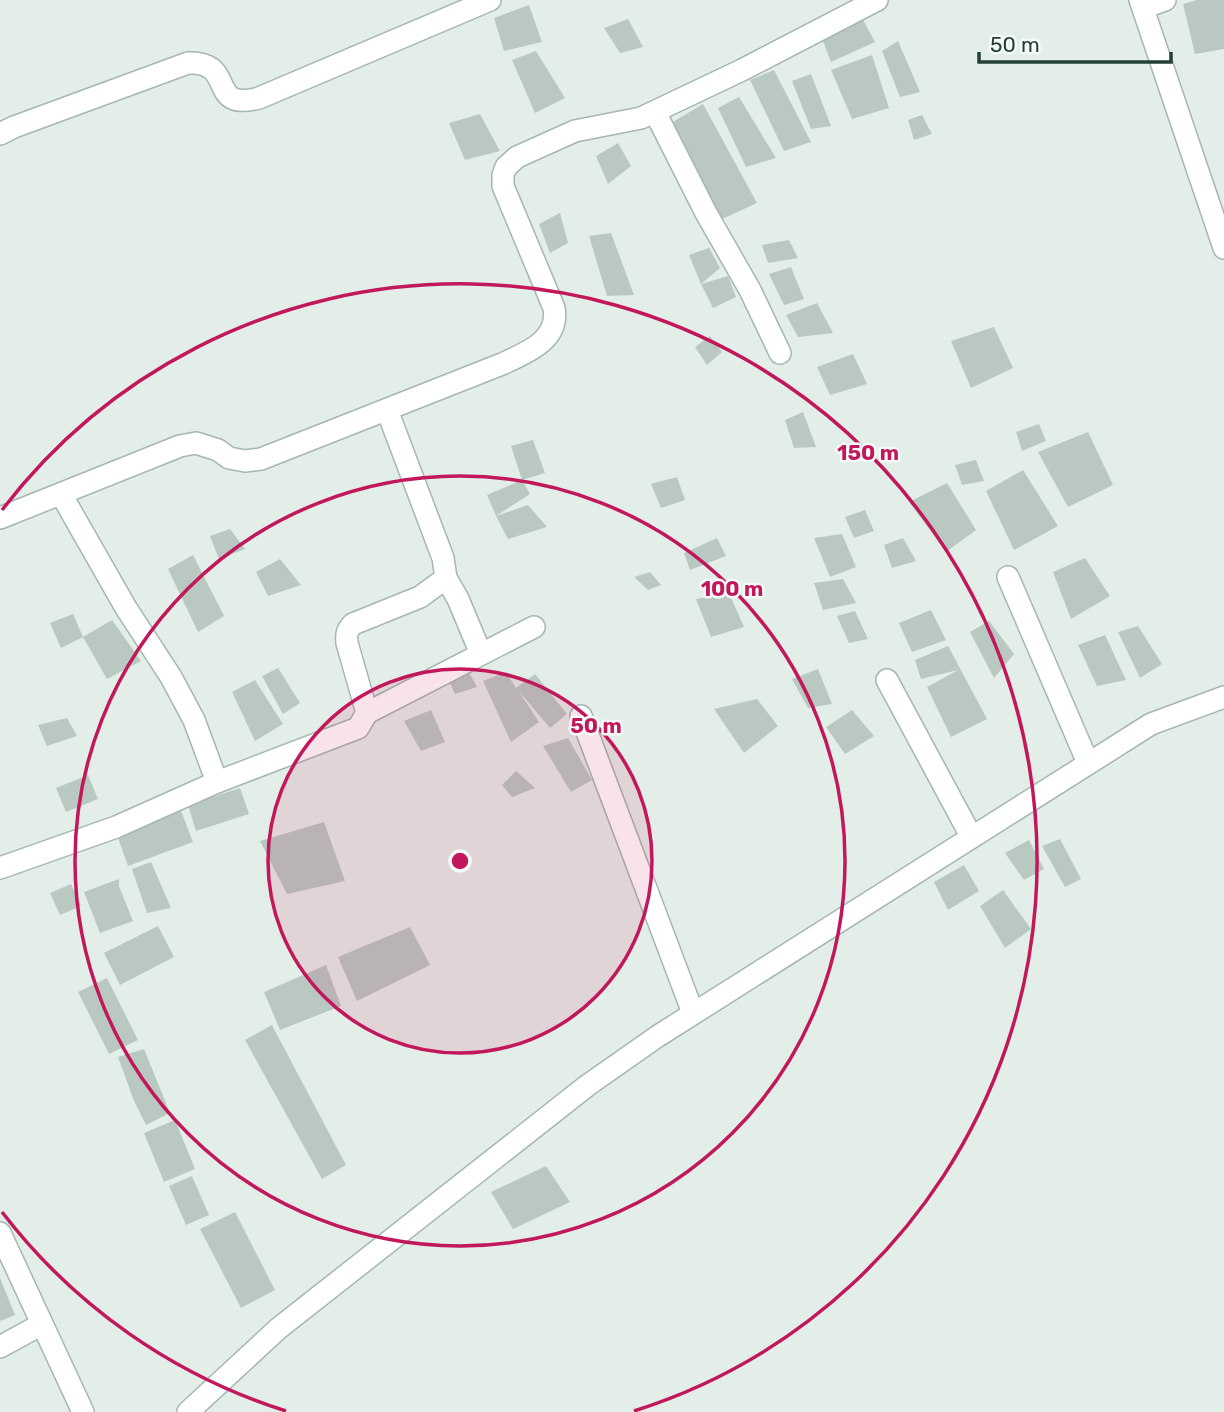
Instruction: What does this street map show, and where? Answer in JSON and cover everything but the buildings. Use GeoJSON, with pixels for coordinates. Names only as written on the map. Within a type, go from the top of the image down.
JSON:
{"type":"FeatureCollection","features":[{"type":"Feature","properties":{"kind":"street"},"geometry":{"type":"LineString","coordinates":[[0,518],[180,446],[196,443],[218,450],[229,458],[245,461],[261,459],[502,365],[532,350],[553,328],[556,318],[554,307],[503,186],[506,167],[517,157],[575,131],[625,122],[655,111],[742,70],[877,0]]}},
{"type":"Feature","properties":{"kind":"street"},"geometry":{"type":"LineString","coordinates":[[1165,0],[1141,4],[1224,248]]}},
{"type":"Feature","properties":{"kind":"street"},"geometry":{"type":"LineString","coordinates":[[0,134],[188,63],[201,62],[211,66],[218,74],[226,95],[233,101],[244,102],[259,98],[480,2]]}},
{"type":"Feature","properties":{"kind":"street"},"geometry":{"type":"LineString","coordinates":[[655,111],[706,213],[750,290],[780,353]]}},
{"type":"Feature","properties":{"kind":"street"},"geometry":{"type":"LineString","coordinates":[[387,410],[443,558],[446,578],[458,599],[481,654]]}},
{"type":"Feature","properties":{"kind":"street"},"geometry":{"type":"LineString","coordinates":[[61,494],[126,608],[172,677],[194,720],[217,782]]}},
{"type":"Feature","properties":{"kind":"street"},"geometry":{"type":"LineString","coordinates":[[1008,577],[1088,763]]}},
{"type":"Feature","properties":{"kind":"street"},"geometry":{"type":"LineString","coordinates":[[367,713],[347,643],[348,629],[353,624],[420,597],[446,578]]}},
{"type":"Feature","properties":{"kind":"street"},"geometry":{"type":"LineString","coordinates":[[0,867],[116,827],[217,782],[344,735],[358,728],[367,713],[534,627]]}},
{"type":"Feature","properties":{"kind":"street"},"geometry":{"type":"LineString","coordinates":[[887,680],[971,836]]}},
{"type":"Feature","properties":{"kind":"street"},"geometry":{"type":"LineString","coordinates":[[188,1412],[279,1328],[588,1085],[693,1013],[1151,724],[1224,697]]}},
{"type":"Feature","properties":{"kind":"street"},"geometry":{"type":"LineString","coordinates":[[581,716],[693,1013]]}},
{"type":"Feature","properties":{"kind":"street"},"geometry":{"type":"LineString","coordinates":[[0,1233],[83,1412]]}},
{"type":"Feature","properties":{"kind":"street"},"geometry":{"type":"LineString","coordinates":[[0,1347],[42,1324]]}}]}
